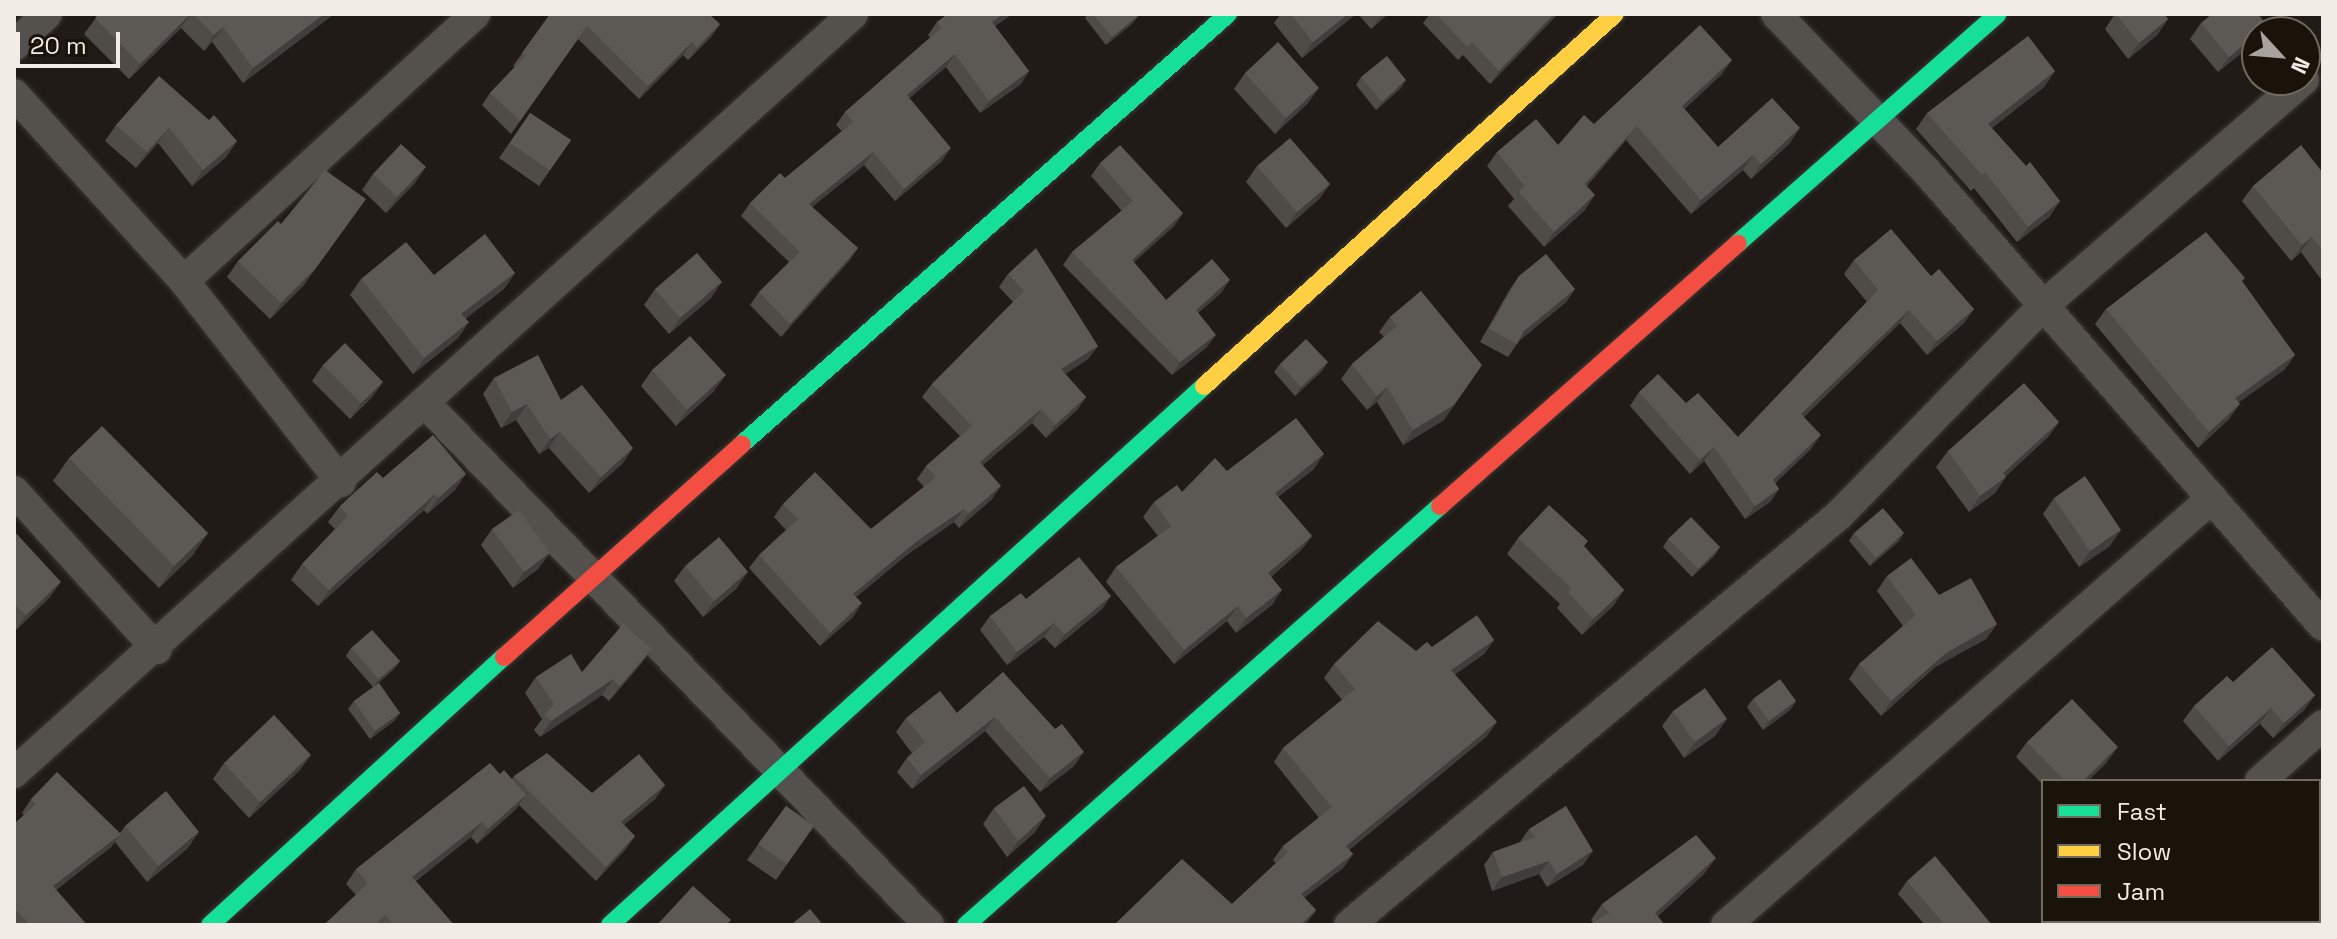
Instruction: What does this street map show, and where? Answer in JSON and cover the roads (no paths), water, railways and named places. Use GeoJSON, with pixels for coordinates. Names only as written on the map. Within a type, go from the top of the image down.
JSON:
{"type":"FeatureCollection","features":[{"type":"Feature","properties":{"kind":"street"},"geometry":{"type":"LineString","coordinates":[[14,46],[47,14]]}},
{"type":"Feature","properties":{"kind":"street"},"geometry":{"type":"LineString","coordinates":[[184,281],[475,14]]}},
{"type":"Feature","properties":{"kind":"street"},"geometry":{"type":"LineString","coordinates":[[14,773],[157,649],[853,14]]}},
{"type":"Feature","properties":{"kind":"street"},"geometry":{"type":"LineString","coordinates":[[210,925],[594,576],[1228,14]]}},
{"type":"Feature","properties":{"kind":"street"},"geometry":{"type":"LineString","coordinates":[[610,925],[1615,14]]}},
{"type":"Feature","properties":{"kind":"street"},"geometry":{"type":"LineString","coordinates":[[1776,14],[1879,121],[2044,305],[2323,626]]}},
{"type":"Feature","properties":{"kind":"street"},"geometry":{"type":"LineString","coordinates":[[966,925],[1998,14]]}},
{"type":"Feature","properties":{"kind":"street"},"geometry":{"type":"LineString","coordinates":[[14,94],[184,281],[341,482]]}},
{"type":"Feature","properties":{"kind":"street"},"geometry":{"type":"LineString","coordinates":[[1349,925],[1839,515],[2044,305],[2286,96]]}},
{"type":"Feature","properties":{"kind":"street"},"geometry":{"type":"LineString","coordinates":[[426,404],[783,769],[929,925]]}},
{"type":"Feature","properties":{"kind":"street"},"geometry":{"type":"LineString","coordinates":[[14,491],[157,649]]}},
{"type":"Feature","properties":{"kind":"street"},"geometry":{"type":"LineString","coordinates":[[1726,925],[2212,498]]}},
{"type":"Feature","properties":{"kind":"street"},"geometry":{"type":"LineString","coordinates":[[2262,779],[2323,725]]}}]}
